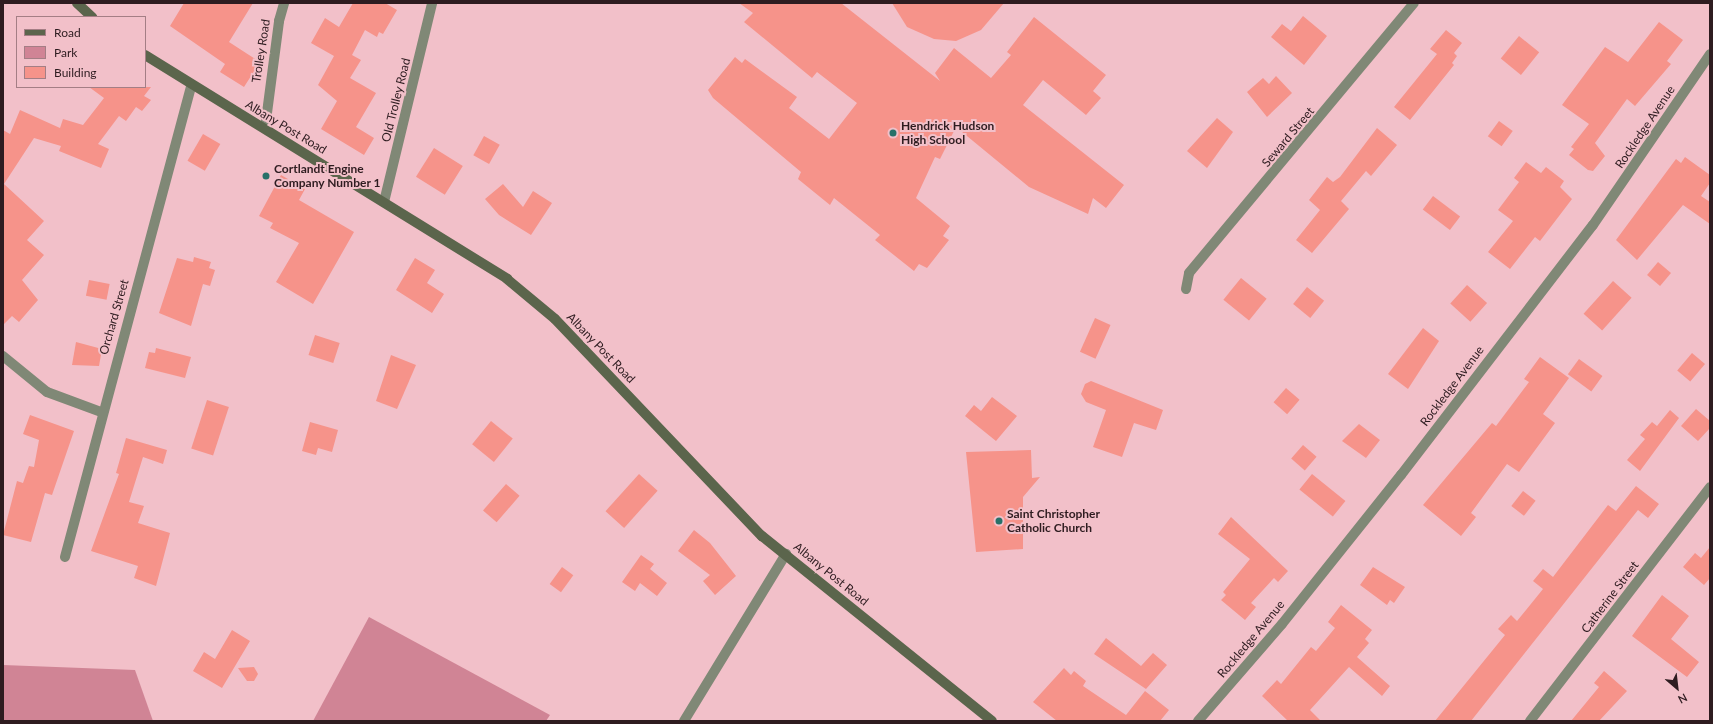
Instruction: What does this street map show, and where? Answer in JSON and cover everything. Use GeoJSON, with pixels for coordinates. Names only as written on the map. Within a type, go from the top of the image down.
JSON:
{"type":"FeatureCollection","features":[{"type":"Feature","properties":{"kind":"main road"},"geometry":{"type":"LineString","coordinates":[[77,3],[91,16]]}},
{"type":"Feature","properties":{"kind":"main road","name":"Albany Post Road"},"geometry":{"type":"LineString","coordinates":[[146,55],[191,86],[265,128],[507,279],[555,319],[762,536],[992,721]]}},
{"type":"Feature","properties":{"kind":"street","name":"Trolley Road"},"geometry":{"type":"LineString","coordinates":[[265,128],[278,28],[284,3]]}},
{"type":"Feature","properties":{"kind":"street","name":"Old Trolley Road"},"geometry":{"type":"LineString","coordinates":[[384,202],[432,3]]}},
{"type":"Feature","properties":{"kind":"street","name":"Seward Street"},"geometry":{"type":"LineString","coordinates":[[1186,289],[1190,273],[1414,3]]}},
{"type":"Feature","properties":{"kind":"street","name":"Rockledge Avenue"},"geometry":{"type":"LineString","coordinates":[[1198,721],[1282,624],[1401,475],[1594,225],[1710,54]]}},
{"type":"Feature","properties":{"kind":"street","name":"Orchard Street"},"geometry":{"type":"LineString","coordinates":[[65,557],[102,412],[191,86]]}},
{"type":"Feature","properties":{"kind":"street"},"geometry":{"type":"LineString","coordinates":[[3,356],[47,392],[102,412]]}},
{"type":"Feature","properties":{"kind":"street","name":"Catherine Street"},"geometry":{"type":"LineString","coordinates":[[1530,721],[1710,487]]}},
{"type":"Feature","properties":{"kind":"street"},"geometry":{"type":"LineString","coordinates":[[684,721],[786,554]]}},
{"type":"Feature","properties":{"kind":"green space"},"geometry":{"type":"Polygon","coordinates":[[[369,617],[550,715],[546,721],[313,721],[369,617]]]}},
{"type":"Feature","properties":{"kind":"green space"},"geometry":{"type":"Polygon","coordinates":[[[3,665],[135,670],[153,721],[3,721],[3,665]]]}},
{"type":"Feature","properties":{"kind":"building"},"geometry":{"type":"Polygon","coordinates":[[[184,3],[253,3],[229,42],[260,62],[244,87],[220,72],[225,64],[170,26],[184,3]]]}},
{"type":"Feature","properties":{"kind":"building"},"geometry":{"type":"Polygon","coordinates":[[[353,3],[385,3],[397,10],[383,34],[379,32],[377,37],[365,30],[352,55],[361,60],[350,78],[376,93],[356,127],[374,138],[364,155],[321,129],[337,101],[318,85],[334,56],[311,43],[325,18],[339,27],[353,3]]]}},
{"type":"Feature","properties":{"kind":"building","name":"Hendrick Hudson High School"},"geometry":{"type":"Polygon","coordinates":[[[739,3],[841,3],[940,81],[935,73],[954,48],[991,78],[1011,55],[1007,52],[1034,17],[1106,75],[1093,91],[1101,98],[1086,115],[1043,80],[1023,105],[1124,185],[1106,208],[1093,198],[1088,214],[1029,187],[956,127],[940,159],[935,157],[916,198],[950,226],[943,236],[949,240],[927,268],[919,264],[914,271],[875,240],[880,235],[834,198],[830,205],[798,179],[801,172],[713,98],[708,90],[735,57],[742,63],[745,59],[797,97],[789,108],[829,139],[857,103],[817,72],[812,78],[744,22],[753,13],[739,3]]]}},
{"type":"Feature","properties":{"kind":"building"},"geometry":{"type":"Polygon","coordinates":[[[892,3],[1004,3],[981,30],[956,41],[934,39],[907,27],[892,3]]]}},
{"type":"Feature","properties":{"kind":"building"},"geometry":{"type":"Polygon","coordinates":[[[1303,16],[1327,36],[1304,65],[1271,37],[1282,24],[1291,31],[1303,16]]]}},
{"type":"Feature","properties":{"kind":"building"},"geometry":{"type":"Polygon","coordinates":[[[1659,22],[1683,40],[1667,61],[1671,64],[1635,106],[1627,99],[1595,143],[1605,156],[1593,171],[1588,170],[1569,155],[1574,149],[1571,147],[1589,124],[1562,105],[1605,47],[1628,62],[1659,22]]]}},
{"type":"Feature","properties":{"kind":"building"},"geometry":{"type":"Polygon","coordinates":[[[1446,30],[1462,43],[1454,53],[1457,56],[1452,63],[1454,65],[1410,120],[1394,107],[1437,54],[1430,49],[1446,30]]]}},
{"type":"Feature","properties":{"kind":"building"},"geometry":{"type":"Polygon","coordinates":[[[1519,36],[1539,52],[1521,75],[1501,59],[1519,36]]]}},
{"type":"Feature","properties":{"kind":"building"},"geometry":{"type":"Polygon","coordinates":[[[1276,76],[1292,93],[1267,117],[1247,92],[1263,78],[1269,84],[1276,76]]]}},
{"type":"Feature","properties":{"kind":"building"},"geometry":{"type":"Polygon","coordinates":[[[151,87],[144,96],[151,100],[142,111],[136,107],[126,121],[119,116],[98,144],[109,149],[101,168],[59,151],[61,146],[34,138],[4,184],[44,221],[27,240],[44,255],[22,280],[38,300],[19,322],[12,316],[3,325],[3,130],[10,134],[20,110],[60,128],[63,119],[83,125],[104,98],[90,88],[151,87]]]}},
{"type":"Feature","properties":{"kind":"building"},"geometry":{"type":"Polygon","coordinates":[[[1217,118],[1233,132],[1207,168],[1187,151],[1217,118]]]}},
{"type":"Feature","properties":{"kind":"building"},"geometry":{"type":"Polygon","coordinates":[[[1499,121],[1513,131],[1502,146],[1488,136],[1499,121]]]}},
{"type":"Feature","properties":{"kind":"building"},"geometry":{"type":"Polygon","coordinates":[[[1377,128],[1397,145],[1371,176],[1366,171],[1341,201],[1349,209],[1312,253],[1296,240],[1320,210],[1309,200],[1327,177],[1333,182],[1340,177],[1377,128]]]}},
{"type":"Feature","properties":{"kind":"building"},"geometry":{"type":"Polygon","coordinates":[[[203,134],[220,144],[205,171],[188,161],[203,134]]]}},
{"type":"Feature","properties":{"kind":"building"},"geometry":{"type":"Polygon","coordinates":[[[484,136],[500,145],[489,164],[473,155],[484,136]]]}},
{"type":"Feature","properties":{"kind":"building"},"geometry":{"type":"Polygon","coordinates":[[[434,148],[463,166],[445,195],[416,177],[434,148]]]}},
{"type":"Feature","properties":{"kind":"building"},"geometry":{"type":"Polygon","coordinates":[[[1685,157],[1710,175],[1710,183],[1701,196],[1710,202],[1710,224],[1683,205],[1637,260],[1616,240],[1676,159],[1681,163],[1685,157]]]}},
{"type":"Feature","properties":{"kind":"building"},"geometry":{"type":"Polygon","coordinates":[[[1526,162],[1541,173],[1546,167],[1564,181],[1560,187],[1572,199],[1540,241],[1535,237],[1510,269],[1488,252],[1513,221],[1498,210],[1519,182],[1514,178],[1526,162]]]}},
{"type":"Feature","properties":{"kind":"building"},"geometry":{"type":"Polygon","coordinates":[[[281,175],[305,189],[299,200],[354,232],[313,304],[276,282],[299,243],[270,228],[273,223],[259,216],[281,175]]]}},
{"type":"Feature","properties":{"kind":"building"},"geometry":{"type":"Polygon","coordinates":[[[503,184],[523,207],[533,191],[552,203],[531,235],[499,215],[485,199],[503,184]]]}},
{"type":"Feature","properties":{"kind":"building"},"geometry":{"type":"Polygon","coordinates":[[[1433,196],[1460,216],[1450,230],[1423,210],[1433,196]]]}},
{"type":"Feature","properties":{"kind":"building"},"geometry":{"type":"Polygon","coordinates":[[[194,257],[211,262],[209,268],[215,270],[210,286],[203,284],[191,326],[159,313],[177,258],[193,262],[194,257]]]}},
{"type":"Feature","properties":{"kind":"building"},"geometry":{"type":"Polygon","coordinates":[[[415,258],[435,270],[427,283],[444,294],[432,313],[396,290],[415,258]]]}},
{"type":"Feature","properties":{"kind":"building"},"geometry":{"type":"Polygon","coordinates":[[[1658,262],[1671,273],[1660,286],[1647,275],[1658,262]]]}},
{"type":"Feature","properties":{"kind":"building"},"geometry":{"type":"Polygon","coordinates":[[[1241,278],[1267,299],[1249,321],[1223,300],[1241,278]]]}},
{"type":"Feature","properties":{"kind":"building"},"geometry":{"type":"Polygon","coordinates":[[[89,280],[110,284],[107,300],[86,296],[89,280]]]}},
{"type":"Feature","properties":{"kind":"building"},"geometry":{"type":"Polygon","coordinates":[[[1613,281],[1632,298],[1602,330],[1584,314],[1613,281]]]}},
{"type":"Feature","properties":{"kind":"building"},"geometry":{"type":"Polygon","coordinates":[[[1467,285],[1487,303],[1470,322],[1450,304],[1467,285]]]}},
{"type":"Feature","properties":{"kind":"building"},"geometry":{"type":"Polygon","coordinates":[[[1307,287],[1324,301],[1310,318],[1293,304],[1307,287]]]}},
{"type":"Feature","properties":{"kind":"building"},"geometry":{"type":"Polygon","coordinates":[[[1095,318],[1111,325],[1095,359],[1080,352],[1095,318]]]}},
{"type":"Feature","properties":{"kind":"building"},"geometry":{"type":"Polygon","coordinates":[[[1423,328],[1439,341],[1408,389],[1388,374],[1423,328]]]}},
{"type":"Feature","properties":{"kind":"building"},"geometry":{"type":"Polygon","coordinates":[[[315,335],[340,343],[333,363],[309,355],[315,335]]]}},
{"type":"Feature","properties":{"kind":"building"},"geometry":{"type":"Polygon","coordinates":[[[76,342],[102,349],[99,366],[72,365],[76,342]]]}},
{"type":"Feature","properties":{"kind":"building"},"geometry":{"type":"Polygon","coordinates":[[[156,348],[191,357],[185,378],[145,368],[149,352],[155,353],[156,348]]]}},
{"type":"Feature","properties":{"kind":"building"},"geometry":{"type":"Polygon","coordinates":[[[1692,353],[1705,364],[1690,382],[1677,371],[1692,353]]]}},
{"type":"Feature","properties":{"kind":"building"},"geometry":{"type":"Polygon","coordinates":[[[391,355],[416,365],[397,409],[376,401],[391,355]]]}},
{"type":"Feature","properties":{"kind":"building"},"geometry":{"type":"Polygon","coordinates":[[[1540,357],[1569,378],[1543,414],[1555,423],[1519,472],[1507,464],[1471,513],[1476,517],[1461,536],[1423,505],[1492,423],[1496,426],[1529,382],[1524,379],[1540,357]]]}},
{"type":"Feature","properties":{"kind":"building"},"geometry":{"type":"Polygon","coordinates":[[[1579,359],[1602,376],[1591,391],[1568,374],[1579,359]]]}},
{"type":"Feature","properties":{"kind":"building"},"geometry":{"type":"Polygon","coordinates":[[[1091,381],[1163,410],[1156,430],[1134,423],[1122,457],[1093,447],[1106,410],[1086,402],[1081,394],[1085,384],[1091,381]]]}},
{"type":"Feature","properties":{"kind":"building"},"geometry":{"type":"Polygon","coordinates":[[[1286,388],[1300,400],[1287,414],[1274,402],[1286,388]]]}},
{"type":"Feature","properties":{"kind":"building"},"geometry":{"type":"Polygon","coordinates":[[[992,397],[1017,416],[996,441],[965,416],[974,405],[981,411],[992,397]]]}},
{"type":"Feature","properties":{"kind":"building"},"geometry":{"type":"Polygon","coordinates":[[[207,400],[229,407],[213,456],[191,449],[207,400]]]}},
{"type":"Feature","properties":{"kind":"building"},"geometry":{"type":"Polygon","coordinates":[[[1696,409],[1710,421],[1710,428],[1698,441],[1681,426],[1696,409]]]}},
{"type":"Feature","properties":{"kind":"building"},"geometry":{"type":"Polygon","coordinates":[[[1670,410],[1679,418],[1640,471],[1627,460],[1645,439],[1640,435],[1652,422],[1657,426],[1670,410]]]}},
{"type":"Feature","properties":{"kind":"building"},"geometry":{"type":"Polygon","coordinates":[[[30,415],[74,431],[52,495],[45,493],[31,542],[3,535],[17,481],[23,483],[29,466],[34,467],[39,440],[23,434],[30,415]]]}},
{"type":"Feature","properties":{"kind":"building"},"geometry":{"type":"Polygon","coordinates":[[[491,421],[513,439],[494,462],[472,444],[491,421]]]}},
{"type":"Feature","properties":{"kind":"building"},"geometry":{"type":"Polygon","coordinates":[[[310,422],[338,430],[332,452],[318,448],[316,455],[302,451],[310,422]]]}},
{"type":"Feature","properties":{"kind":"building"},"geometry":{"type":"Polygon","coordinates":[[[1359,424],[1380,440],[1366,458],[1342,441],[1359,424]]]}},
{"type":"Feature","properties":{"kind":"building"},"geometry":{"type":"Polygon","coordinates":[[[126,438],[167,450],[163,464],[143,457],[129,502],[144,506],[138,523],[170,533],[156,586],[134,578],[138,566],[91,551],[119,474],[116,473],[126,438]]]}},
{"type":"Feature","properties":{"kind":"building"},"geometry":{"type":"Polygon","coordinates":[[[1303,445],[1317,457],[1305,470],[1291,459],[1303,445]]]}},
{"type":"Feature","properties":{"kind":"building","name":"Saint Christopher Catholic Church"},"geometry":{"type":"Polygon","coordinates":[[[1031,450],[1032,478],[1040,477],[1023,497],[1023,549],[976,552],[966,452],[1031,450]]]}},
{"type":"Feature","properties":{"kind":"building"},"geometry":{"type":"Polygon","coordinates":[[[639,474],[658,491],[624,528],[606,511],[639,474]]]}},
{"type":"Feature","properties":{"kind":"building"},"geometry":{"type":"Polygon","coordinates":[[[1312,474],[1345,501],[1333,517],[1299,490],[1312,474]]]}},
{"type":"Feature","properties":{"kind":"building"},"geometry":{"type":"Polygon","coordinates":[[[506,484],[520,496],[497,522],[483,510],[506,484]]]}},
{"type":"Feature","properties":{"kind":"building"},"geometry":{"type":"Polygon","coordinates":[[[1636,486],[1659,504],[1648,518],[1638,510],[1471,721],[1435,721],[1505,635],[1498,629],[1511,615],[1517,621],[1543,589],[1533,581],[1543,569],[1553,577],[1608,505],[1616,511],[1636,486]]]}},
{"type":"Feature","properties":{"kind":"building"},"geometry":{"type":"Polygon","coordinates":[[[1523,491],[1536,501],[1524,516],[1511,506],[1523,491]]]}},
{"type":"Feature","properties":{"kind":"building"},"geometry":{"type":"Polygon","coordinates":[[[1231,517],[1288,571],[1278,582],[1274,578],[1251,603],[1256,607],[1245,620],[1221,600],[1226,595],[1223,592],[1250,559],[1218,534],[1231,517]]]}},
{"type":"Feature","properties":{"kind":"building"},"geometry":{"type":"Polygon","coordinates":[[[694,530],[710,543],[736,576],[715,595],[703,581],[710,575],[678,551],[694,530]]]}},
{"type":"Feature","properties":{"kind":"building"},"geometry":{"type":"Polygon","coordinates":[[[1710,547],[1710,578],[1704,585],[1683,567],[1695,553],[1701,558],[1710,547]]]}},
{"type":"Feature","properties":{"kind":"building"},"geometry":{"type":"Polygon","coordinates":[[[641,555],[654,564],[650,569],[667,583],[657,596],[640,583],[635,591],[622,582],[641,555]]]}},
{"type":"Feature","properties":{"kind":"building"},"geometry":{"type":"Polygon","coordinates":[[[562,567],[573,575],[561,592],[550,584],[562,567]]]}},
{"type":"Feature","properties":{"kind":"building"},"geometry":{"type":"Polygon","coordinates":[[[1373,567],[1405,587],[1394,603],[1390,600],[1387,605],[1360,585],[1373,567]]]}},
{"type":"Feature","properties":{"kind":"building"},"geometry":{"type":"Polygon","coordinates":[[[1662,595],[1689,616],[1671,639],[1699,662],[1687,677],[1632,636],[1662,595]]]}},
{"type":"Feature","properties":{"kind":"building"},"geometry":{"type":"Polygon","coordinates":[[[1341,605],[1372,630],[1365,639],[1369,643],[1357,657],[1390,686],[1382,696],[1349,667],[1310,710],[1321,721],[1288,721],[1262,696],[1277,680],[1281,684],[1311,647],[1316,651],[1335,628],[1328,622],[1341,605]]]}},
{"type":"Feature","properties":{"kind":"building"},"geometry":{"type":"Polygon","coordinates":[[[232,630],[250,641],[222,688],[193,671],[204,652],[215,659],[232,630]]]}},
{"type":"Feature","properties":{"kind":"building"},"geometry":{"type":"Polygon","coordinates":[[[1106,638],[1141,666],[1153,653],[1167,665],[1146,689],[1094,654],[1106,638]]]}},
{"type":"Feature","properties":{"kind":"building"},"geometry":{"type":"Polygon","coordinates":[[[254,667],[258,674],[254,681],[247,681],[238,668],[254,667]]]}},
{"type":"Feature","properties":{"kind":"building"},"geometry":{"type":"Polygon","coordinates":[[[1064,668],[1071,675],[1074,671],[1086,681],[1083,686],[1126,715],[1145,691],[1169,710],[1160,721],[1057,721],[1033,702],[1064,668]]]}},
{"type":"Feature","properties":{"kind":"building"},"geometry":{"type":"Polygon","coordinates":[[[1604,671],[1627,691],[1599,721],[1571,721],[1599,687],[1594,683],[1604,671]]]}},
{"type":"Feature","properties":{"kind":"place","name":"Hendrick Hudson High School"},"geometry":{"type":"Point","coordinates":[893,133]}},
{"type":"Feature","properties":{"kind":"place","name":"Cortlandt Engine Company Number 1"},"geometry":{"type":"Point","coordinates":[266,176]}},
{"type":"Feature","properties":{"kind":"place","name":"Saint Christopher Catholic Church"},"geometry":{"type":"Point","coordinates":[999,521]}}]}
